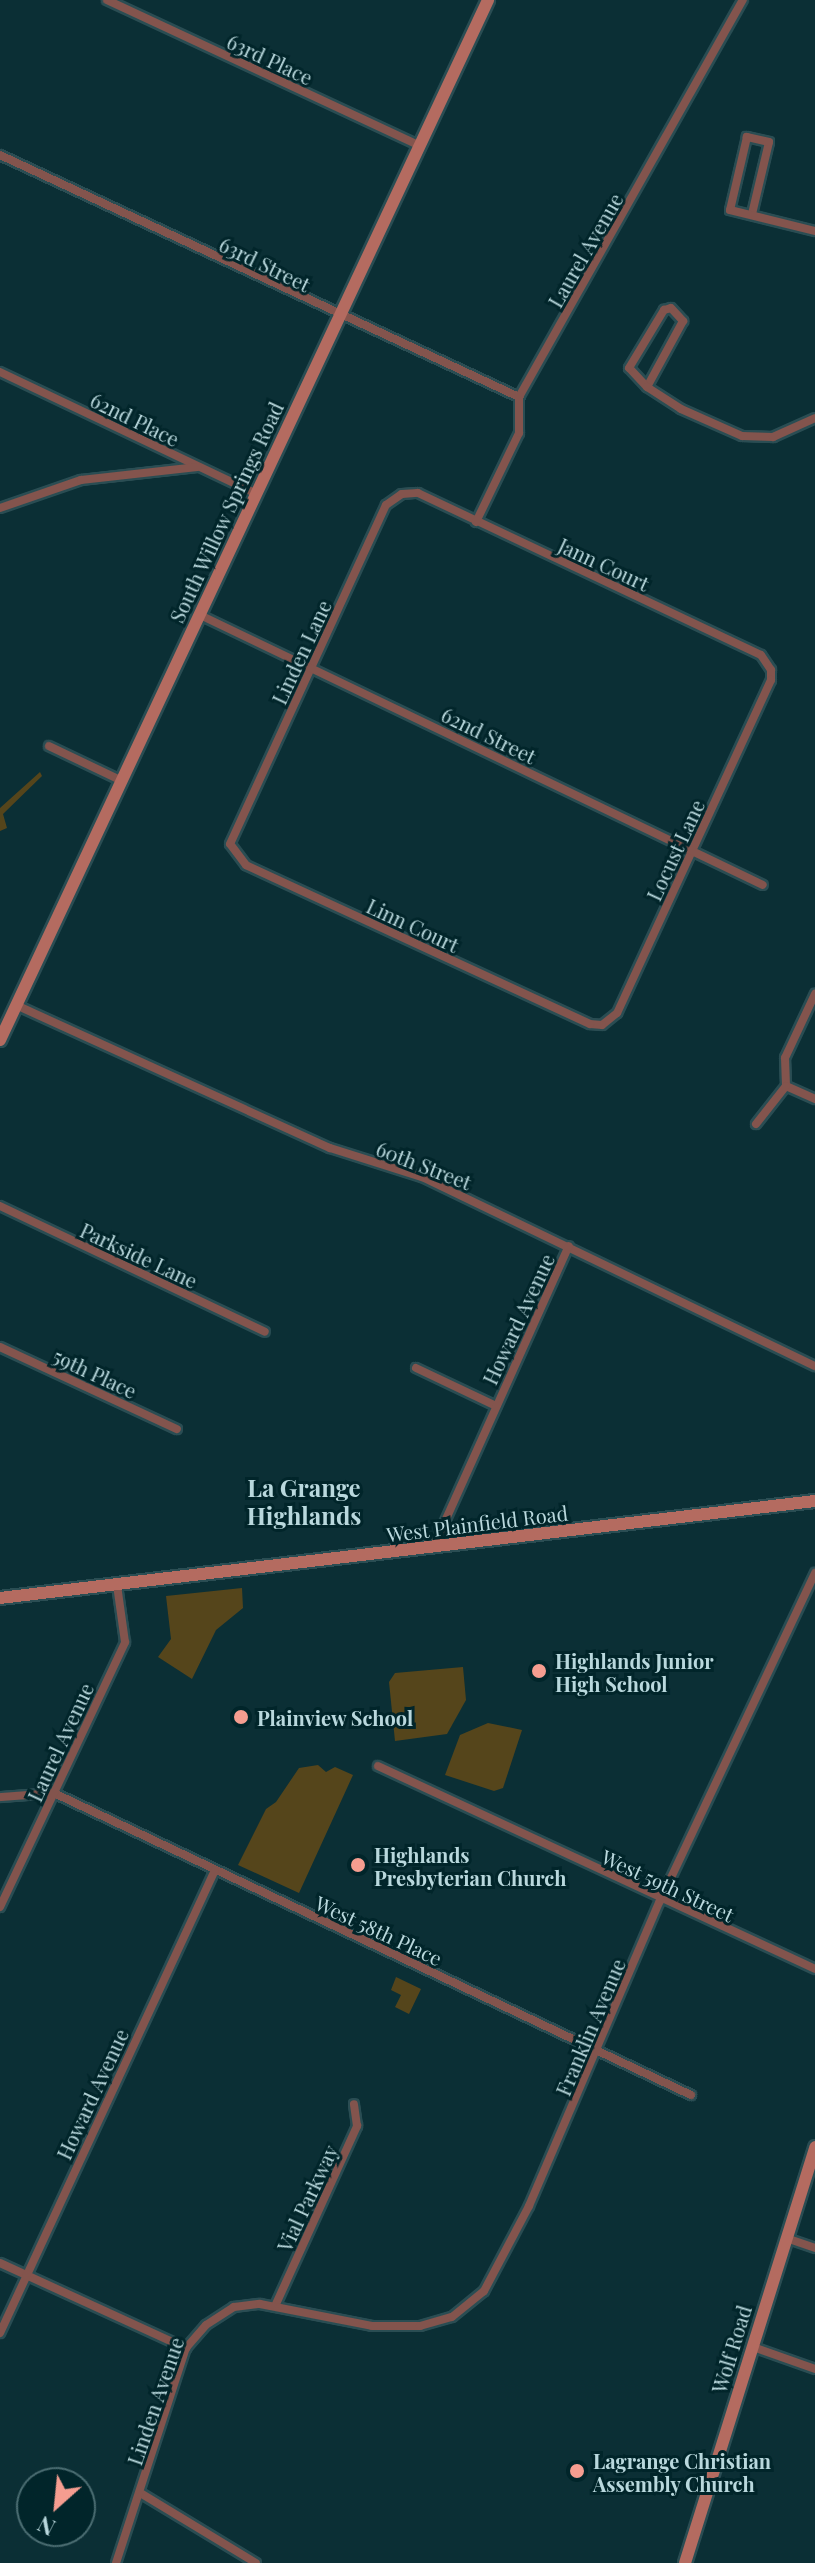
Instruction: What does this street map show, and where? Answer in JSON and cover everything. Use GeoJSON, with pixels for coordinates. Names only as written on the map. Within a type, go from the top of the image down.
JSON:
{"type":"FeatureCollection","features":[{"type":"Feature","properties":{"kind":"main road","name":"South Willow Springs Road"},"geometry":{"type":"LineString","coordinates":[[0,1040],[488,0]]}},
{"type":"Feature","properties":{"kind":"main road","name":"West Plainfield Road"},"geometry":{"type":"LineString","coordinates":[[0,1598],[815,1501]]}},
{"type":"Feature","properties":{"kind":"main road","name":"Wolf Road"},"geometry":{"type":"LineString","coordinates":[[685,2563],[815,2147]]}},
{"type":"Feature","properties":{"kind":"street","name":"63rd Place"},"geometry":{"type":"LineString","coordinates":[[107,0],[420,146]]}},
{"type":"Feature","properties":{"kind":"street","name":"Laurel Avenue"},"geometry":{"type":"LineString","coordinates":[[476,522],[519,433],[519,397],[743,0]]}},
{"type":"Feature","properties":{"kind":"street"},"geometry":{"type":"LineString","coordinates":[[752,214],[769,142],[747,137],[730,210],[815,231]]}},
{"type":"Feature","properties":{"kind":"street","name":"63rd Street"},"geometry":{"type":"LineString","coordinates":[[0,155],[339,317],[519,397]]}},
{"type":"Feature","properties":{"kind":"street"},"geometry":{"type":"LineString","coordinates":[[647,387],[683,321],[671,308],[664,310],[629,368],[631,376],[647,387],[681,409],[742,436],[773,437],[815,418]]}},
{"type":"Feature","properties":{"kind":"street","name":"62nd Place"},"geometry":{"type":"LineString","coordinates":[[0,372],[257,494]]}},
{"type":"Feature","properties":{"kind":"street"},"geometry":{"type":"LineString","coordinates":[[0,508],[81,480],[198,467]]}},
{"type":"Feature","properties":{"kind":"street","name":"Jann Court"},"geometry":{"type":"LineString","coordinates":[[418,493],[761,655],[771,670]]}},
{"type":"Feature","properties":{"kind":"street","name":"Linden Lane"},"geometry":{"type":"LineString","coordinates":[[230,844],[386,505],[402,494],[418,493]]}},
{"type":"Feature","properties":{"kind":"street","name":"62nd Street"},"geometry":{"type":"LineString","coordinates":[[200,615],[763,885]]}},
{"type":"Feature","properties":{"kind":"street","name":"Locust Lane"},"geometry":{"type":"LineString","coordinates":[[590,1024],[602,1025],[617,1013],[771,680],[771,670]]}},
{"type":"Feature","properties":{"kind":"street"},"geometry":{"type":"LineString","coordinates":[[49,746],[122,781]]}},
{"type":"Feature","properties":{"kind":"street","name":"Linn Court"},"geometry":{"type":"LineString","coordinates":[[230,844],[246,865],[590,1024]]}},
{"type":"Feature","properties":{"kind":"street"},"geometry":{"type":"LineString","coordinates":[[756,1124],[786,1086],[785,1058],[815,994]]}},
{"type":"Feature","properties":{"kind":"street","name":"60th Street"},"geometry":{"type":"LineString","coordinates":[[16,1005],[288,1129],[422,1177],[815,1366]]}},
{"type":"Feature","properties":{"kind":"street"},"geometry":{"type":"LineString","coordinates":[[786,1086],[815,1099]]}},
{"type":"Feature","properties":{"kind":"street","name":"Parkside Lane"},"geometry":{"type":"LineString","coordinates":[[0,1206],[265,1332]]}},
{"type":"Feature","properties":{"kind":"street","name":"Howard Avenue"},"geometry":{"type":"LineString","coordinates":[[432,1549],[569,1246]]}},
{"type":"Feature","properties":{"kind":"street","name":"59th Place"},"geometry":{"type":"LineString","coordinates":[[0,1347],[177,1429]]}},
{"type":"Feature","properties":{"kind":"street","name":"Howard Avenue"},"geometry":{"type":"LineString","coordinates":[[416,1368],[496,1406]]}},
{"type":"Feature","properties":{"kind":"street","name":"Franklin Avenue"},"geometry":{"type":"LineString","coordinates":[[276,2304],[402,2328],[440,2322],[466,2309],[501,2263],[598,2052],[660,1901],[815,1573]]}},
{"type":"Feature","properties":{"kind":"street","name":"Laurel Avenue"},"geometry":{"type":"LineString","coordinates":[[0,1907],[125,1642],[117,1585]]}},
{"type":"Feature","properties":{"kind":"street","name":"West 59th Street"},"geometry":{"type":"LineString","coordinates":[[378,1766],[660,1901],[815,1969]]}},
{"type":"Feature","properties":{"kind":"street"},"geometry":{"type":"LineString","coordinates":[[0,1797],[54,1793]]}},
{"type":"Feature","properties":{"kind":"street","name":"West 58th Place"},"geometry":{"type":"LineString","coordinates":[[54,1793],[691,2095]]}},
{"type":"Feature","properties":{"kind":"street","name":"Howard Avenue"},"geometry":{"type":"LineString","coordinates":[[0,2333],[215,1870]]}},
{"type":"Feature","properties":{"kind":"street","name":"Vial Parkway"},"geometry":{"type":"LineString","coordinates":[[276,2304],[357,2126],[354,2104]]}},
{"type":"Feature","properties":{"kind":"street"},"geometry":{"type":"LineString","coordinates":[[786,2238],[815,2248]]}},
{"type":"Feature","properties":{"kind":"street"},"geometry":{"type":"LineString","coordinates":[[0,2263],[186,2348]]}},
{"type":"Feature","properties":{"kind":"street","name":"Linden Avenue"},"geometry":{"type":"LineString","coordinates":[[116,2563],[142,2494],[186,2348],[194,2334],[234,2307],[276,2304]]}},
{"type":"Feature","properties":{"kind":"street"},"geometry":{"type":"LineString","coordinates":[[753,2347],[815,2369]]}},
{"type":"Feature","properties":{"kind":"street"},"geometry":{"type":"LineString","coordinates":[[142,2494],[256,2563]]}},
{"type":"Feature","properties":{"kind":"shaded area"},"geometry":{"type":"Polygon","coordinates":[[[40,772],[42,776],[3,814],[7,828],[0,831],[0,808],[40,772]]]}},
{"type":"Feature","properties":{"kind":"shaded area"},"geometry":{"type":"Polygon","coordinates":[[[242,1588],[243,1608],[216,1630],[192,1679],[158,1657],[171,1639],[166,1596],[242,1588]]]}},
{"type":"Feature","properties":{"kind":"shaded area"},"geometry":{"type":"Polygon","coordinates":[[[463,1667],[466,1700],[447,1734],[395,1741],[389,1682],[395,1673],[463,1667]]]}},
{"type":"Feature","properties":{"kind":"shaded area"},"geometry":{"type":"Polygon","coordinates":[[[488,1723],[522,1730],[503,1788],[494,1791],[445,1775],[460,1735],[488,1723]]]}},
{"type":"Feature","properties":{"kind":"shaded area"},"geometry":{"type":"Polygon","coordinates":[[[318,1765],[326,1772],[335,1767],[353,1775],[299,1893],[238,1865],[266,1809],[276,1802],[299,1768],[318,1765]]]}},
{"type":"Feature","properties":{"kind":"shaded area"},"geometry":{"type":"Polygon","coordinates":[[[396,1977],[421,1989],[409,2014],[395,2007],[401,1995],[391,1990],[396,1977]]]}},
{"type":"Feature","properties":{"kind":"place","name":"Highlands Junior High School"},"geometry":{"type":"Point","coordinates":[539,1671]}},
{"type":"Feature","properties":{"kind":"place","name":"Plainview School"},"geometry":{"type":"Point","coordinates":[241,1717]}},
{"type":"Feature","properties":{"kind":"place","name":"Highlands Presbyterian Church"},"geometry":{"type":"Point","coordinates":[358,1865]}},
{"type":"Feature","properties":{"kind":"place","name":"Lagrange Christian Assembly Church"},"geometry":{"type":"Point","coordinates":[577,2471]}},
{"type":"Feature","properties":{"kind":"district","name":"La Grange Highlands"},"geometry":{"type":"Point","coordinates":[304,1502]}}]}
